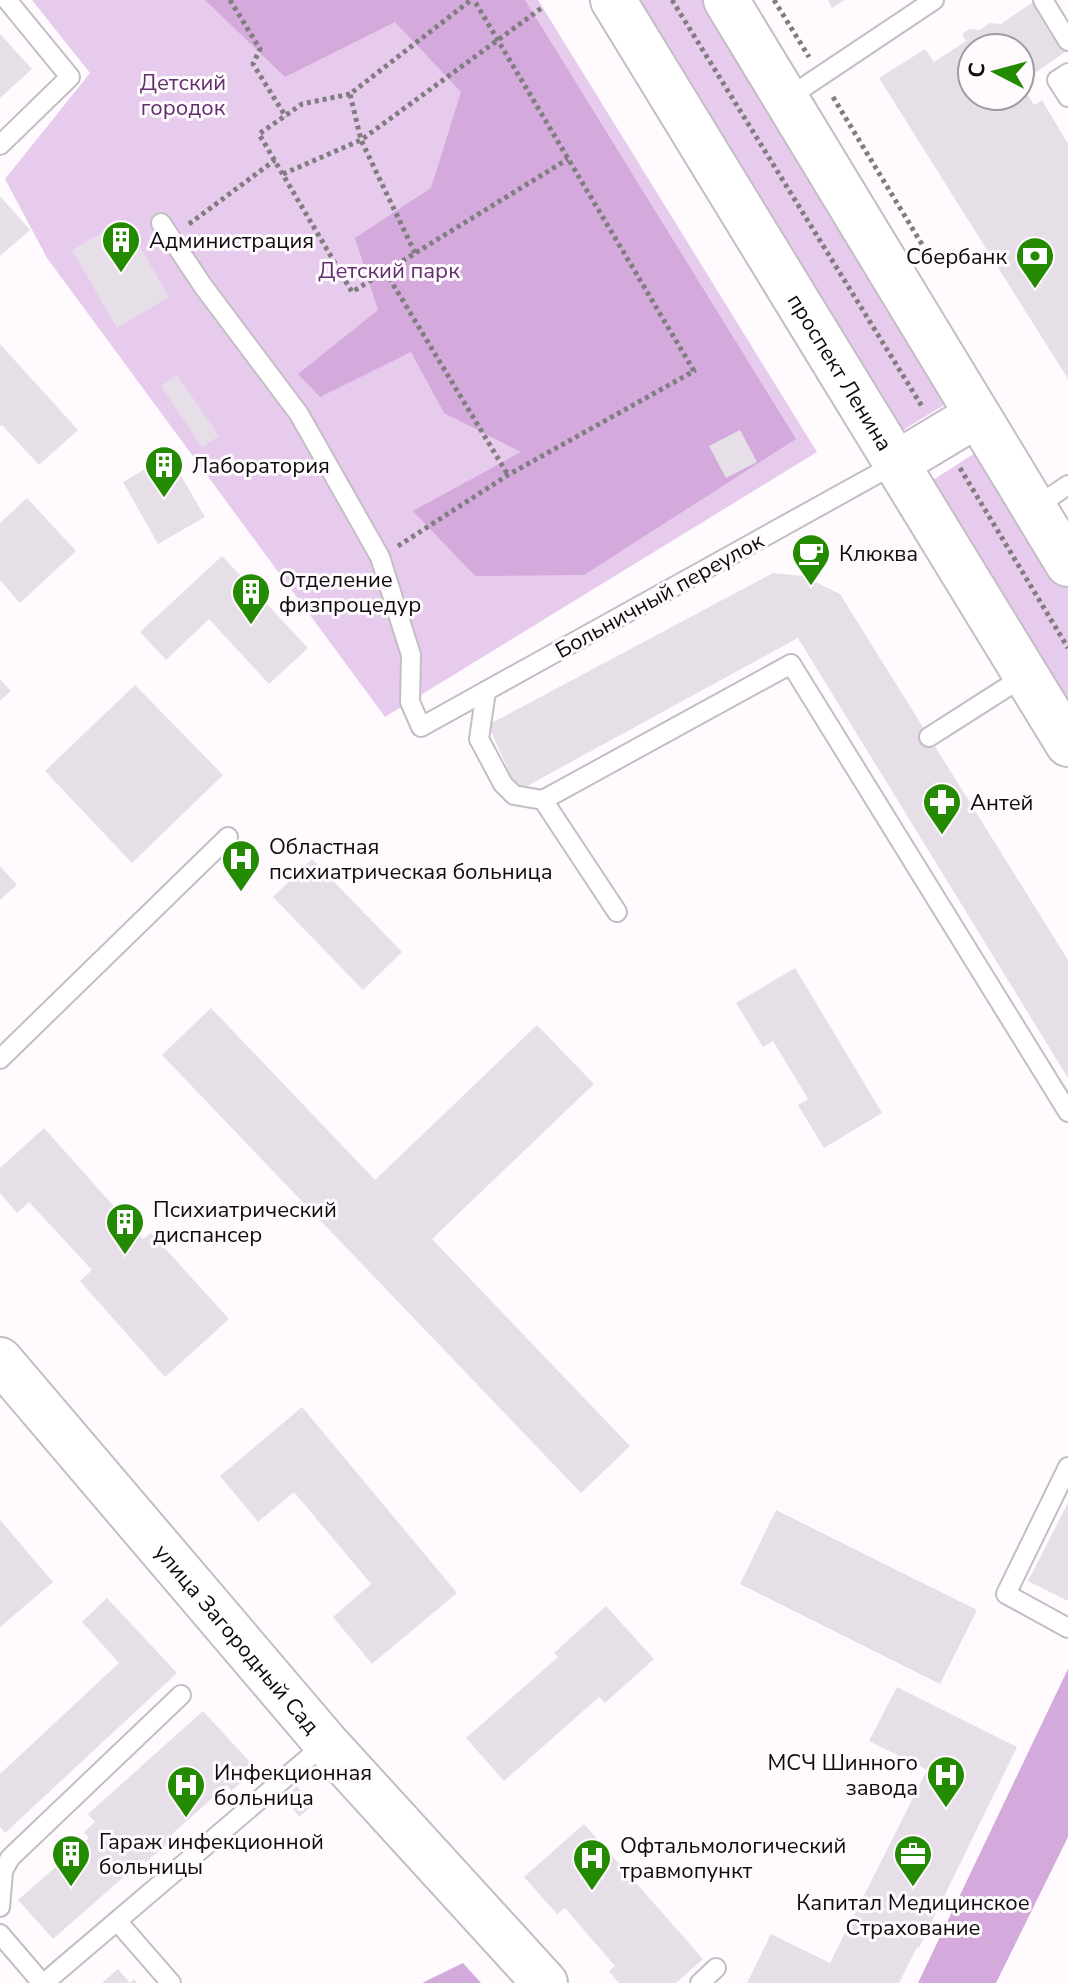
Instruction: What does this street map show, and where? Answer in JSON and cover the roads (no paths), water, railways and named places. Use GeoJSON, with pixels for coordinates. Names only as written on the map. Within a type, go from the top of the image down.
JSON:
{"type":"FeatureCollection","features":[{"type":"Feature","properties":{"kind":"main road","name":"проспект Ленина"},"geometry":{"type":"LineString","coordinates":[[613,0],[1068,744]]}},
{"type":"Feature","properties":{"kind":"main road"},"geometry":{"type":"LineString","coordinates":[[726,0],[803,88],[959,426],[1051,496],[1068,564]]}},
{"type":"Feature","properties":{"kind":"main road"},"geometry":{"type":"LineString","coordinates":[[897,463],[959,426]]}},
{"type":"Feature","properties":{"kind":"main road","name":"улица Загородный Сад"},"geometry":{"type":"LineString","coordinates":[[0,1360],[326,1743],[545,1983]]}},
{"type":"Feature","properties":{"kind":"lane"},"geometry":{"type":"LineString","coordinates":[[0,145],[70,77],[7,0]]}},
{"type":"Feature","properties":{"kind":"lane"},"geometry":{"type":"LineString","coordinates":[[803,88],[934,0]]}},
{"type":"Feature","properties":{"kind":"lane"},"geometry":{"type":"LineString","coordinates":[[1043,0],[1068,41]]}},
{"type":"Feature","properties":{"kind":"lane"},"geometry":{"type":"LineString","coordinates":[[1068,73],[1057,80],[1068,97]]}},
{"type":"Feature","properties":{"kind":"lane","name":"Больничный переулок"},"geometry":{"type":"LineString","coordinates":[[167,230],[203,286],[299,414],[380,557],[411,655],[410,702],[421,727],[897,463]]}},
{"type":"Feature","properties":{"kind":"lane"},"geometry":{"type":"LineString","coordinates":[[486,691],[479,739],[503,784],[514,795],[543,800],[791,664],[870,774],[1068,1112]]}},
{"type":"Feature","properties":{"kind":"lane"},"geometry":{"type":"LineString","coordinates":[[929,737],[1026,675]]}},
{"type":"Feature","properties":{"kind":"lane"},"geometry":{"type":"LineString","coordinates":[[543,800],[617,912]]}},
{"type":"Feature","properties":{"kind":"lane"},"geometry":{"type":"LineString","coordinates":[[0,1059],[228,837]]}},
{"type":"Feature","properties":{"kind":"lane"},"geometry":{"type":"LineString","coordinates":[[1068,1467],[1006,1594],[1068,1628]]}},
{"type":"Feature","properties":{"kind":"lane"},"geometry":{"type":"LineString","coordinates":[[0,1907],[3,1871],[10,1858],[181,1695]]}},
{"type":"Feature","properties":{"kind":"lane"},"geometry":{"type":"LineString","coordinates":[[0,1934],[43,1983],[326,1743]]}},
{"type":"Feature","properties":{"kind":"lane"},"geometry":{"type":"LineString","coordinates":[[117,1921],[171,1983]]}},
{"type":"Feature","properties":{"kind":"lane"},"geometry":{"type":"LineString","coordinates":[[700,1983],[716,1968]]}},
{"type":"Feature","properties":{"kind":"place","name":"Администрация"},"geometry":{"type":"Point","coordinates":[121,274]}},
{"type":"Feature","properties":{"kind":"place","name":"Сбербанк"},"geometry":{"type":"Point","coordinates":[1035,290]}},
{"type":"Feature","properties":{"kind":"place","name":"Лаборатория"},"geometry":{"type":"Point","coordinates":[164,499]}},
{"type":"Feature","properties":{"kind":"place","name":"Клюква"},"geometry":{"type":"Point","coordinates":[811,587]}},
{"type":"Feature","properties":{"kind":"place","name":"Отделение физпроцедур"},"geometry":{"type":"Point","coordinates":[251,626]}},
{"type":"Feature","properties":{"kind":"place","name":"Антей"},"geometry":{"type":"Point","coordinates":[942,836]}},
{"type":"Feature","properties":{"kind":"place","name":"Областная психиатрическая больница"},"geometry":{"type":"Point","coordinates":[241,893]}},
{"type":"Feature","properties":{"kind":"place","name":"Психиатрический диспансер"},"geometry":{"type":"Point","coordinates":[125,1256]}},
{"type":"Feature","properties":{"kind":"place","name":"МСЧ Шинного завода"},"geometry":{"type":"Point","coordinates":[946,1809]}},
{"type":"Feature","properties":{"kind":"place","name":"Инфекционная больница"},"geometry":{"type":"Point","coordinates":[186,1819]}},
{"type":"Feature","properties":{"kind":"place","name":"Гараж инфекционной больницы"},"geometry":{"type":"Point","coordinates":[71,1888]}},
{"type":"Feature","properties":{"kind":"place","name":"Капитал Медицинское Страхование"},"geometry":{"type":"Point","coordinates":[913,1888]}},
{"type":"Feature","properties":{"kind":"place","name":"Офтальмологический травмопункт"},"geometry":{"type":"Point","coordinates":[592,1892]}},
{"type":"Feature","properties":{"kind":"park label","name":"Детский городок"},"geometry":{"type":"Point","coordinates":[183,94]}},
{"type":"Feature","properties":{"kind":"park label","name":"Детский парк"},"geometry":{"type":"Point","coordinates":[389,270]}}]}
